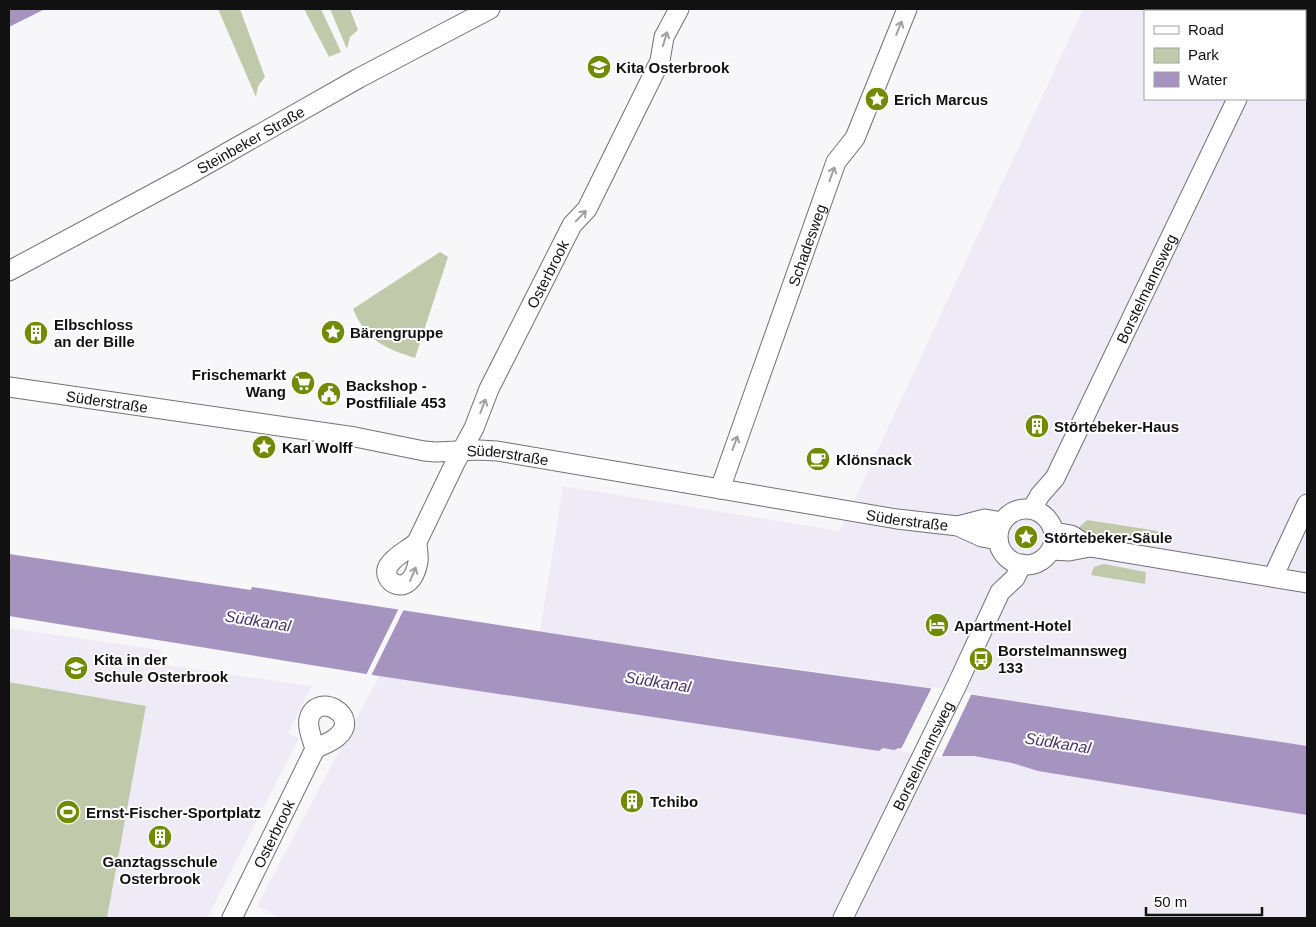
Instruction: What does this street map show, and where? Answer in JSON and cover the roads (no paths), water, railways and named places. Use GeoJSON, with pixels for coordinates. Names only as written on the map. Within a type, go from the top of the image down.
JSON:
{"type":"FeatureCollection","features":[{"type":"Feature","properties":{"kind":"street","name":"Steinbeker Straße"},"geometry":{"type":"LineString","coordinates":[[10,270],[186,176],[358,78],[490,9]]}},
{"type":"Feature","properties":{"kind":"street","name":"Osterbrook"},"geometry":{"type":"LineString","coordinates":[[417,542],[474,428],[489,389],[572,225],[588,209],[660,61],[664,37],[679,9]]}},
{"type":"Feature","properties":{"kind":"street","name":"Schadesweg"},"geometry":{"type":"LineString","coordinates":[[720,489],[836,162],[855,138],[907,9]]}},
{"type":"Feature","properties":{"kind":"street","name":"Borstelmannsweg"},"geometry":{"type":"LineString","coordinates":[[1032,509],[1040,495],[1054,478],[1237,100]]}},
{"type":"Feature","properties":{"kind":"street","name":"Süderstraße"},"geometry":{"type":"LineString","coordinates":[[9,387],[355,437],[424,451],[497,451],[897,519],[958,526],[985,519],[1007,546],[1030,565],[1046,557],[1051,534]]}},
{"type":"Feature","properties":{"kind":"street","name":"Borstelmannsweg"},"geometry":{"type":"LineString","coordinates":[[1051,534],[1054,478]]}},
{"type":"Feature","properties":{"kind":"street"},"geometry":{"type":"LineString","coordinates":[[1274,578],[1307,504]]}},
{"type":"Feature","properties":{"kind":"street"},"geometry":{"type":"LineString","coordinates":[[1007,546],[1008,515],[1015,511],[1032,509],[1041,513],[1051,534],[1069,551],[1090,547],[1307,583]]}},
{"type":"Feature","properties":{"kind":"street","name":"Borstelmannsweg"},"geometry":{"type":"LineString","coordinates":[[844,918],[955,690],[1000,592],[999,572],[1007,546]]}},
{"type":"Feature","properties":{"kind":"street","name":"Osterbrook"},"geometry":{"type":"LineString","coordinates":[[232,918],[315,749]]}},
{"type":"Feature","properties":{"kind":"water"},"geometry":{"type":"Polygon","coordinates":[[[9,9],[45,9],[9,27],[9,9]]]}},
{"type":"Feature","properties":{"kind":"water","name":"Südkanal"},"geometry":{"type":"Polygon","coordinates":[[[9,554],[251,590],[252,587],[731,661],[928,688],[1307,746],[1307,815],[1038,771],[1012,763],[974,756],[943,756],[899,748],[894,750],[883,748],[879,751],[379,676],[9,616],[9,554]]]}},
{"type":"Feature","properties":{"kind":"place","name":"Kita Osterbrook"},"geometry":{"type":"Point","coordinates":[599,67]}},
{"type":"Feature","properties":{"kind":"place","name":"Erich Marcus"},"geometry":{"type":"Point","coordinates":[877,99]}},
{"type":"Feature","properties":{"kind":"place","name":"Bärengruppe"},"geometry":{"type":"Point","coordinates":[333,332]}},
{"type":"Feature","properties":{"kind":"place","name":"Elbschloss an der Bille"},"geometry":{"type":"Point","coordinates":[36,333]}},
{"type":"Feature","properties":{"kind":"place","name":"Frischemarkt Wang"},"geometry":{"type":"Point","coordinates":[303,383]}},
{"type":"Feature","properties":{"kind":"place","name":"Backshop - Postfiliale 453"},"geometry":{"type":"Point","coordinates":[329,394]}},
{"type":"Feature","properties":{"kind":"place","name":"Störtebeker-Haus"},"geometry":{"type":"Point","coordinates":[1037,426]}},
{"type":"Feature","properties":{"kind":"place","name":"Karl Wolff"},"geometry":{"type":"Point","coordinates":[264,447]}},
{"type":"Feature","properties":{"kind":"place","name":"Klönsnack"},"geometry":{"type":"Point","coordinates":[818,459]}},
{"type":"Feature","properties":{"kind":"place","name":"Störtebeker-Säule"},"geometry":{"type":"Point","coordinates":[1026,537]}},
{"type":"Feature","properties":{"kind":"place","name":"Apartment-Hotel"},"geometry":{"type":"Point","coordinates":[937,625]}},
{"type":"Feature","properties":{"kind":"place","name":"Borstelmannsweg 133"},"geometry":{"type":"Point","coordinates":[981,659]}},
{"type":"Feature","properties":{"kind":"place","name":"Kita in der Schule Osterbrook"},"geometry":{"type":"Point","coordinates":[76,668]}},
{"type":"Feature","properties":{"kind":"place","name":"Tchibo"},"geometry":{"type":"Point","coordinates":[632,801]}},
{"type":"Feature","properties":{"kind":"place","name":"Ernst-Fischer-Sportplatz"},"geometry":{"type":"Point","coordinates":[68,812]}},
{"type":"Feature","properties":{"kind":"place","name":"Ganztagsschule Osterbrook"},"geometry":{"type":"Point","coordinates":[160,837]}}]}
